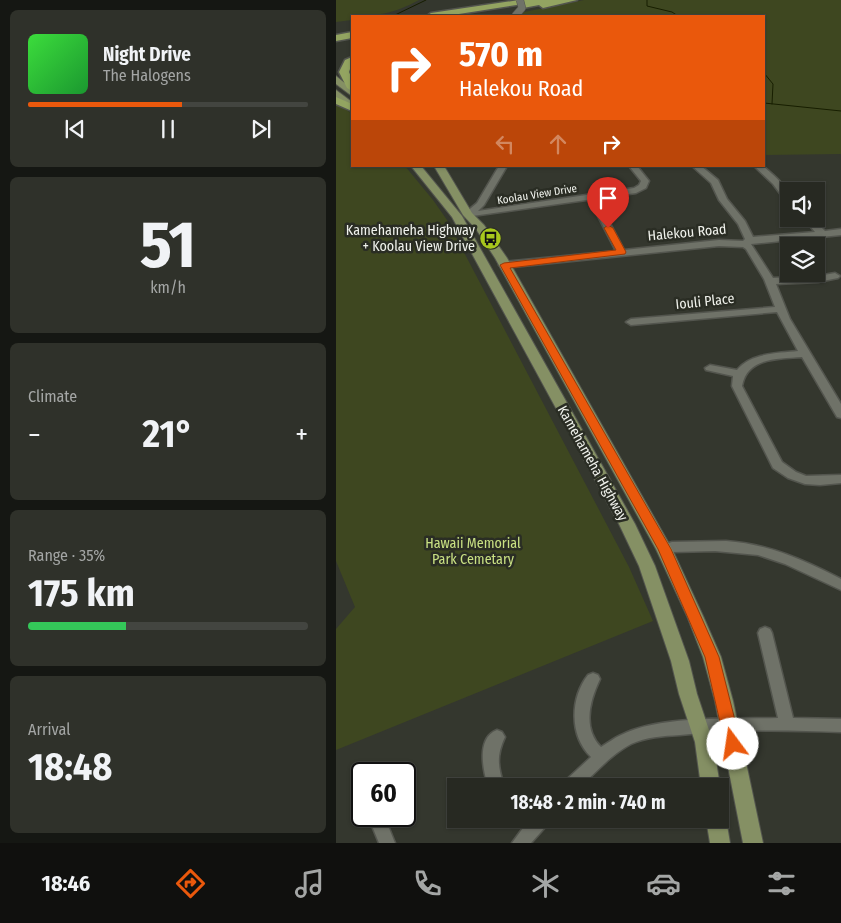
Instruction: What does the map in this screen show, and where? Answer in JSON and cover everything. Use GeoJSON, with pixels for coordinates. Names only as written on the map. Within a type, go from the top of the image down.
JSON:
{"type":"FeatureCollection","features":[{"type":"Feature","properties":{"kind":"highway"},"geometry":{"type":"LineString","coordinates":[[438,15],[535,0]]}},
{"type":"Feature","properties":{"kind":"highway"},"geometry":{"type":"LineString","coordinates":[[471,15],[551,0]]}},
{"type":"Feature","properties":{"kind":"highway"},"geometry":{"type":"LineString","coordinates":[[497,15],[573,0]]}},
{"type":"Feature","properties":{"kind":"highway"},"geometry":{"type":"LineString","coordinates":[[511,15],[544,6]]}},
{"type":"Feature","properties":{"kind":"highway"},"geometry":{"type":"LineString","coordinates":[[336,29],[351,28]]}},
{"type":"Feature","properties":{"kind":"highway"},"geometry":{"type":"LineString","coordinates":[[336,38],[351,35]]}},
{"type":"Feature","properties":{"kind":"highway"},"geometry":{"type":"LineString","coordinates":[[336,44],[351,42]]}},
{"type":"Feature","properties":{"kind":"highway"},"geometry":{"type":"LineString","coordinates":[[351,60],[348,62],[344,72],[351,86]]}},
{"type":"Feature","properties":{"kind":"highway"},"geometry":{"type":"LineString","coordinates":[[336,100],[351,107]]}},
{"type":"Feature","properties":{"kind":"main road"},"geometry":{"type":"LineString","coordinates":[[336,80],[351,92]]}},
{"type":"Feature","properties":{"kind":"main road"},"geometry":{"type":"LineString","coordinates":[[336,93],[351,106]]}},
{"type":"Feature","properties":{"kind":"main road","name":"Kamehameha Highway"},"geometry":{"type":"LineString","coordinates":[[417,167],[462,216]]}},
{"type":"Feature","properties":{"kind":"main road","name":"Kamehameha Highway"},"geometry":{"type":"LineString","coordinates":[[439,167],[486,269],[627,524],[637,549],[647,566],[704,742],[710,778]]}},
{"type":"Feature","properties":{"kind":"main road"},"geometry":{"type":"LineString","coordinates":[[462,216],[480,227],[504,265],[664,549],[712,657],[724,701],[753,843]]}},
{"type":"Feature","properties":{"kind":"main road"},"geometry":{"type":"LineString","coordinates":[[486,269],[504,265]]}},
{"type":"Feature","properties":{"kind":"main road"},"geometry":{"type":"LineString","coordinates":[[528,344],[547,340]]}},
{"type":"Feature","properties":{"kind":"main road"},"geometry":{"type":"LineString","coordinates":[[637,549],[664,549]]}},
{"type":"Feature","properties":{"kind":"main road"},"geometry":{"type":"LineString","coordinates":[[718,828],[720,843]]}},
{"type":"Feature","properties":{"kind":"street"},"geometry":{"type":"LineString","coordinates":[[516,15],[522,8],[520,0]]}},
{"type":"Feature","properties":{"kind":"street"},"geometry":{"type":"LineString","coordinates":[[462,216],[480,205],[502,167]]}},
{"type":"Feature","properties":{"kind":"street","name":"Koolau View Drive"},"geometry":{"type":"LineString","coordinates":[[462,216],[636,190],[643,186],[645,181],[634,167]]}},
{"type":"Feature","properties":{"kind":"street"},"geometry":{"type":"LineString","coordinates":[[697,167],[715,182],[723,200],[744,227],[747,242],[770,281],[781,309],[840,411]]}},
{"type":"Feature","properties":{"kind":"street"},"geometry":{"type":"LineString","coordinates":[[759,167],[780,187]]}},
{"type":"Feature","properties":{"kind":"street"},"geometry":{"type":"LineString","coordinates":[[602,216],[621,252]]}},
{"type":"Feature","properties":{"kind":"street"},"geometry":{"type":"LineString","coordinates":[[816,227],[823,234]]}},
{"type":"Feature","properties":{"kind":"street","name":"Halekou Road"},"geometry":{"type":"LineString","coordinates":[[504,265],[723,242],[747,242],[841,232]]}},
{"type":"Feature","properties":{"kind":"street"},"geometry":{"type":"LineString","coordinates":[[770,281],[814,280],[835,276]]}},
{"type":"Feature","properties":{"kind":"street","name":"Iouli Place"},"geometry":{"type":"LineString","coordinates":[[632,322],[781,309]]}},
{"type":"Feature","properties":{"kind":"street"},"geometry":{"type":"LineString","coordinates":[[805,353],[760,360],[746,366],[739,374],[737,382],[739,391],[777,465],[792,475],[805,480],[841,479]]}},
{"type":"Feature","properties":{"kind":"street"},"geometry":{"type":"LineString","coordinates":[[710,368],[739,374]]}},
{"type":"Feature","properties":{"kind":"street"},"geometry":{"type":"LineString","coordinates":[[664,549],[672,547],[722,546],[758,550],[841,585]]}},
{"type":"Feature","properties":{"kind":"street"},"geometry":{"type":"LineString","coordinates":[[765,633],[787,724]]}},
{"type":"Feature","properties":{"kind":"street"},"geometry":{"type":"LineString","coordinates":[[593,679],[584,694],[583,731],[587,742],[600,756]]}},
{"type":"Feature","properties":{"kind":"street"},"geometry":{"type":"LineString","coordinates":[[579,778],[600,756],[616,745],[640,735],[682,727],[699,726],[787,724],[841,726]]}},
{"type":"Feature","properties":{"kind":"street"},"geometry":{"type":"LineString","coordinates":[[494,778],[490,754],[491,746],[497,737]]}},
{"type":"Feature","properties":{"kind":"street"},"geometry":{"type":"LineString","coordinates":[[380,827],[387,843]]}},
{"type":"Feature","properties":{"kind":"street"},"geometry":{"type":"LineString","coordinates":[[520,843],[529,828]]}},
{"type":"Feature","properties":{"kind":"green space"},"geometry":{"type":"Polygon","coordinates":[[[336,0],[419,0],[387,13],[351,15],[351,20],[336,22],[336,0]]]}},
{"type":"Feature","properties":{"kind":"green space"},"geometry":{"type":"Polygon","coordinates":[[[584,0],[841,0],[841,154],[765,155],[765,15],[521,15],[524,12],[584,0]]]}},
{"type":"Feature","properties":{"kind":"green space","name":"Hawaii Memorial Park Cemetary"},"geometry":{"type":"Polygon","coordinates":[[[336,102],[351,113],[351,167],[406,167],[447,220],[629,567],[653,621],[336,750],[336,629],[355,607],[336,561],[336,102]]]}},
{"type":"Feature","properties":{"kind":"waterway"},"geometry":{"type":"LineString","coordinates":[[395,15],[426,0]]}},
{"type":"Feature","properties":{"kind":"waterway"},"geometry":{"type":"LineString","coordinates":[[647,0],[647,6],[672,12],[676,15]]}},
{"type":"Feature","properties":{"kind":"waterway"},"geometry":{"type":"LineString","coordinates":[[765,74],[773,84],[772,104]]}},
{"type":"Feature","properties":{"kind":"waterway"},"geometry":{"type":"LineString","coordinates":[[765,103],[772,104]]}},
{"type":"Feature","properties":{"kind":"waterway"},"geometry":{"type":"LineString","coordinates":[[772,104],[841,111]]}},
{"type":"Feature","properties":{"kind":"place","name":"Kamehameha Highway + Koolau View Drive"},"geometry":{"type":"Point","coordinates":[491,238]}},
{"type":"Feature","properties":{"kind":"route"},"geometry":{"type":"LineString","coordinates":[[608,228],[621,252],[504,265],[664,549],[712,657],[733,744]]}}]}
